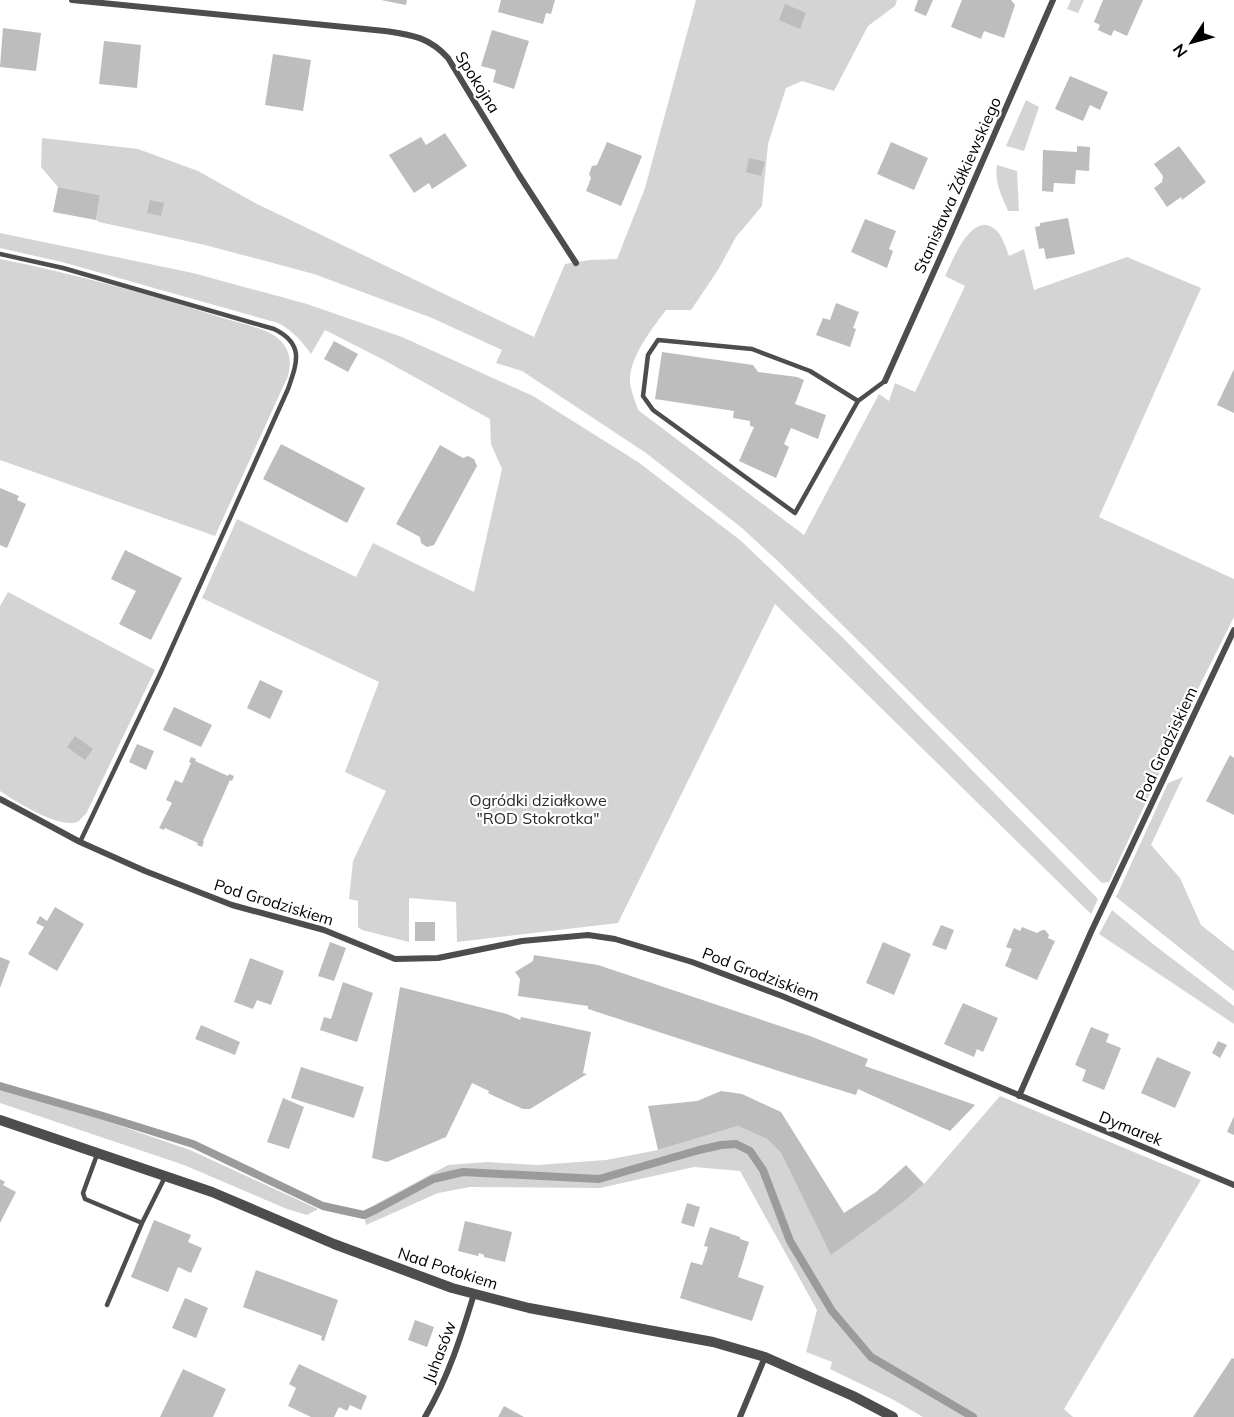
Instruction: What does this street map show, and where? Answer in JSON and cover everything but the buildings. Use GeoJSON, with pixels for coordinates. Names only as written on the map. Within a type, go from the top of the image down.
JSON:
{"type":"FeatureCollection","features":[{"type":"Feature","properties":{"kind":"street","name":"Spokojna"},"geometry":{"type":"LineString","coordinates":[[72,0],[385,30],[413,35],[436,45],[448,58],[576,263]]}},
{"type":"Feature","properties":{"kind":"street","name":"Stanisława Żółkiewskiego"},"geometry":{"type":"LineString","coordinates":[[885,381],[1053,0]]}},
{"type":"Feature","properties":{"kind":"street","name":"Pod Grodziskiem"},"geometry":{"type":"LineString","coordinates":[[0,800],[80,842],[232,905],[324,930],[395,959],[438,958],[522,941],[555,937],[588,935],[615,939],[692,962],[782,996],[1018,1096],[1091,932],[1234,630]]}},
{"type":"Feature","properties":{"kind":"street","name":"Dymarek"},"geometry":{"type":"LineString","coordinates":[[1018,1096],[1234,1185]]}},
{"type":"Feature","properties":{"kind":"street","name":"Nad Potokiem"},"geometry":{"type":"LineString","coordinates":[[0,1120],[166,1176],[430,1281],[529,1308],[684,1336],[765,1357],[853,1396],[893,1417]]}},
{"type":"Feature","properties":{"kind":"street","name":"Juhasów"},"geometry":{"type":"LineString","coordinates":[[425,1417],[454,1357],[474,1294]]}},
{"type":"Feature","properties":{"kind":"street"},"geometry":{"type":"LineString","coordinates":[[740,1417],[765,1357]]}},
{"type":"Feature","properties":{"kind":"lane"},"geometry":{"type":"LineString","coordinates":[[0,254],[74,271],[274,329],[288,338],[296,353],[297,362],[288,389],[160,674],[80,842]]}},
{"type":"Feature","properties":{"kind":"lane"},"geometry":{"type":"LineString","coordinates":[[858,401],[810,371],[752,349],[658,340],[648,355],[642,396],[653,410],[795,513],[858,401],[885,381]]}},
{"type":"Feature","properties":{"kind":"lane"},"geometry":{"type":"LineString","coordinates":[[98,1152],[83,1193],[85,1199],[142,1223]]}},
{"type":"Feature","properties":{"kind":"lane"},"geometry":{"type":"LineString","coordinates":[[106,1305],[142,1223],[166,1176]]}},
{"type":"Feature","properties":{"kind":"green space"},"geometry":{"type":"Polygon","coordinates":[[[696,0],[897,0],[895,6],[868,26],[834,91],[802,81],[786,88],[768,144],[762,206],[736,237],[718,270],[691,310],[666,310],[637,353],[631,373],[630,382],[638,410],[804,535],[879,394],[889,401],[895,383],[915,392],[965,286],[945,276],[964,239],[979,226],[987,225],[998,232],[1009,256],[1024,249],[1034,290],[1127,257],[1201,288],[1099,517],[1234,579],[1234,617],[1109,882],[1102,883],[742,528],[646,453],[522,371],[496,363],[502,350],[432,318],[314,274],[205,245],[99,222],[96,220],[100,195],[58,187],[41,167],[42,138],[138,149],[198,171],[257,204],[534,337],[565,264],[617,259],[645,188],[696,0]]]}},
{"type":"Feature","properties":{"kind":"green space"},"geometry":{"type":"Polygon","coordinates":[[[1071,0],[1084,0],[1078,13],[1067,9],[1071,0]]]}},
{"type":"Feature","properties":{"kind":"green space"},"geometry":{"type":"Polygon","coordinates":[[[1026,100],[1039,107],[1024,151],[1006,146],[1026,100]]]}},
{"type":"Feature","properties":{"kind":"green space"},"geometry":{"type":"Polygon","coordinates":[[[997,165],[1017,171],[1019,211],[1008,211],[998,183],[997,165]]]}},
{"type":"Feature","properties":{"kind":"green space","name":"Ogródki działkowe \"ROD Stokrotka\""},"geometry":{"type":"Polygon","coordinates":[[[0,233],[193,273],[307,304],[402,337],[533,396],[638,462],[740,540],[841,636],[1098,899],[1091,914],[775,604],[618,923],[457,942],[456,902],[409,898],[409,942],[362,930],[358,927],[358,901],[349,899],[353,861],[386,791],[345,772],[379,682],[202,598],[237,519],[356,577],[373,543],[474,592],[502,469],[491,444],[490,419],[325,330],[311,354],[296,336],[278,323],[62,262],[0,248],[0,233]]]}},
{"type":"Feature","properties":{"kind":"green space"},"geometry":{"type":"Polygon","coordinates":[[[0,259],[84,278],[168,301],[263,330],[275,336],[284,345],[290,359],[288,376],[215,536],[0,460],[0,259]]]}},
{"type":"Feature","properties":{"kind":"green space"},"geometry":{"type":"Polygon","coordinates":[[[8,592],[155,670],[86,814],[79,821],[71,823],[50,819],[0,791],[0,606],[8,592]]]}},
{"type":"Feature","properties":{"kind":"green space"},"geometry":{"type":"Polygon","coordinates":[[[1183,777],[1151,845],[1180,878],[1201,925],[1234,951],[1234,991],[1116,897],[1168,783],[1183,777]]]}},
{"type":"Feature","properties":{"kind":"green space"},"geometry":{"type":"Polygon","coordinates":[[[1112,910],[1234,1006],[1234,1024],[1099,934],[1112,910]]]}},
{"type":"Feature","properties":{"kind":"green space"},"geometry":{"type":"Polygon","coordinates":[[[0,1090],[103,1120],[190,1150],[318,1209],[307,1215],[287,1209],[184,1165],[0,1103],[0,1090]]]}},
{"type":"Feature","properties":{"kind":"green space"},"geometry":{"type":"Polygon","coordinates":[[[1000,1096],[1201,1180],[1064,1409],[1073,1417],[923,1417],[830,1369],[832,1362],[806,1352],[817,1310],[740,1171],[694,1167],[600,1188],[470,1187],[438,1193],[366,1225],[363,1211],[448,1165],[487,1162],[537,1165],[606,1160],[658,1150],[738,1126],[767,1139],[781,1153],[831,1254],[905,1201],[924,1184],[1000,1096]]]}},
{"type":"Feature","properties":{"kind":"waterway"},"geometry":{"type":"LineString","coordinates":[[0,1086],[193,1144],[323,1206],[364,1215],[433,1179],[463,1172],[599,1179],[699,1150],[736,1144],[750,1151],[763,1170],[790,1241],[832,1311],[871,1357],[973,1417]]}}]}
